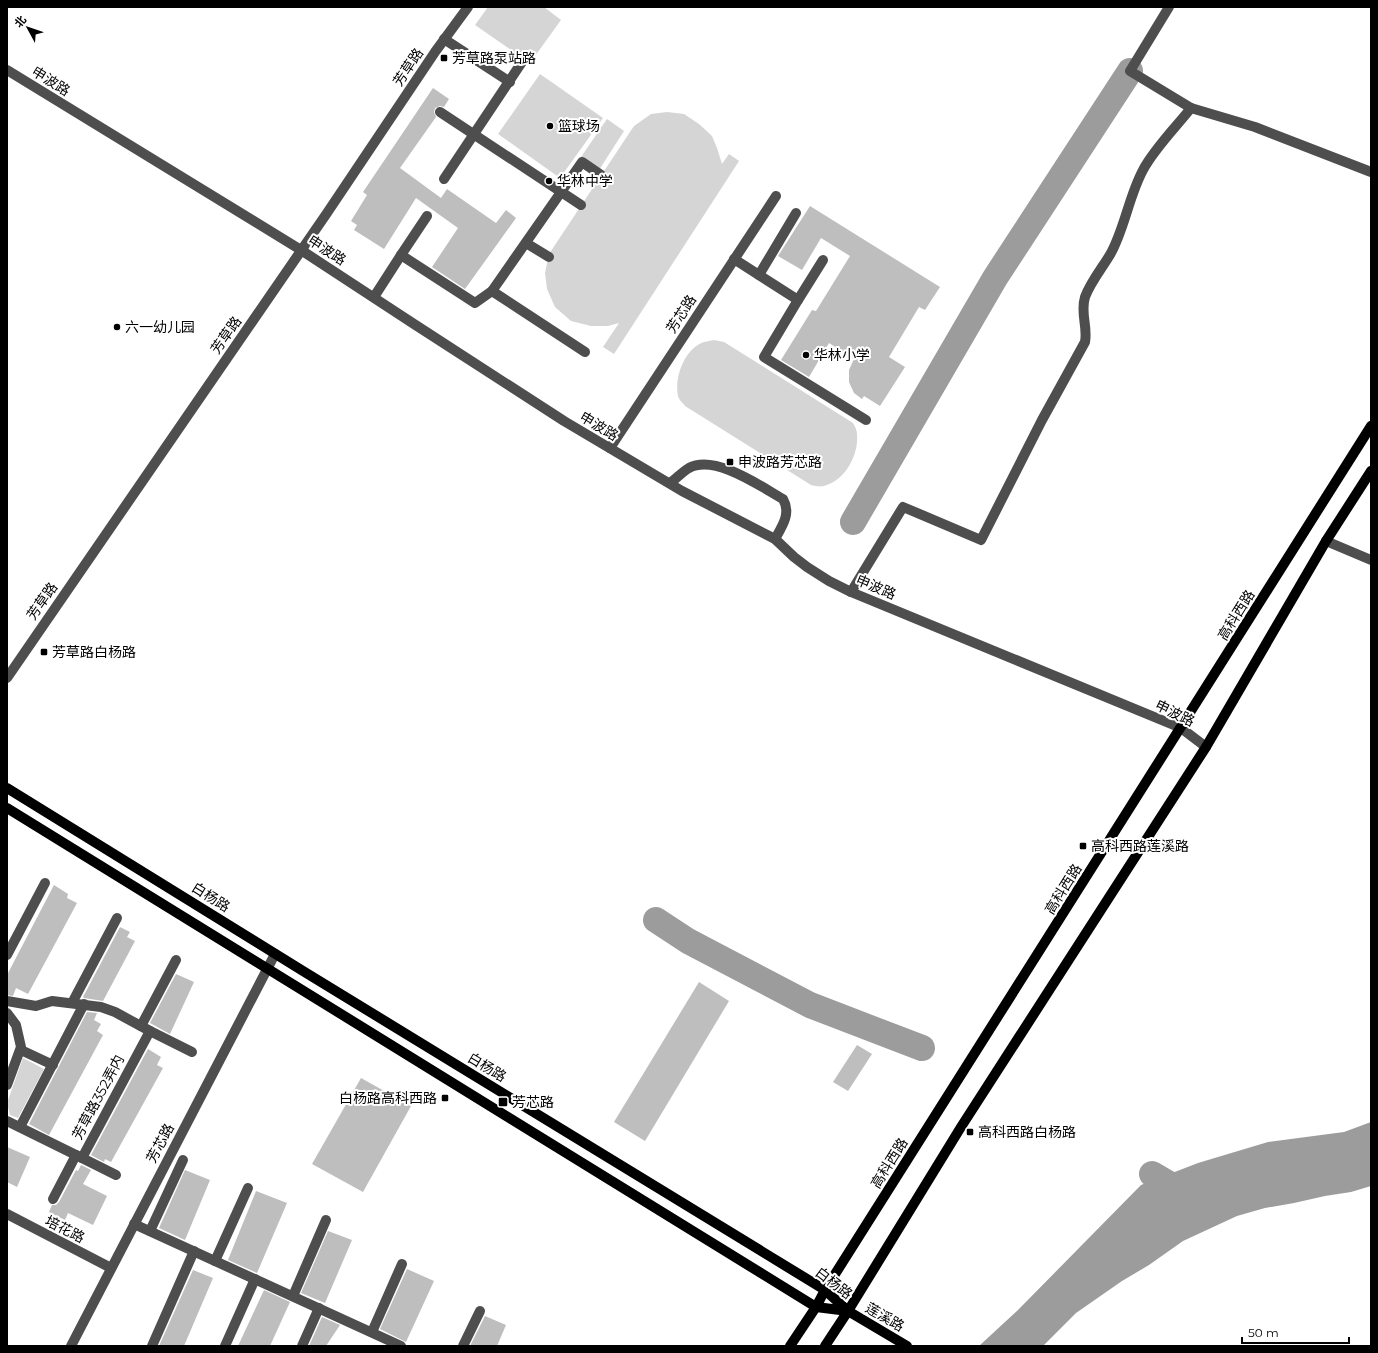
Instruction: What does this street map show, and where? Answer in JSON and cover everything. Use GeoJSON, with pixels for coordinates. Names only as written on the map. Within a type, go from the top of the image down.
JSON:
{"type":"FeatureCollection","features":[{"type":"Feature","properties":{"kind":"main road","name":"高科西路"},"geometry":{"type":"LineString","coordinates":[[790,1346],[1371,426]]}},
{"type":"Feature","properties":{"kind":"main road"},"geometry":{"type":"LineString","coordinates":[[825,1346],[848,1311],[960,1127],[1206,747],[1326,541],[1371,471]]}},
{"type":"Feature","properties":{"kind":"main road","name":"白杨路"},"geometry":{"type":"LineString","coordinates":[[7,788],[275,954],[825,1290],[848,1311]]}},
{"type":"Feature","properties":{"kind":"main road","name":"白杨路"},"geometry":{"type":"LineString","coordinates":[[7,808],[816,1307],[848,1311]]}},
{"type":"Feature","properties":{"kind":"main road","name":"莲溪路"},"geometry":{"type":"LineString","coordinates":[[848,1311],[907,1346]]}},
{"type":"Feature","properties":{"kind":"street","name":"芳草路"},"geometry":{"type":"LineString","coordinates":[[7,678],[302,250],[444,39],[468,7]]}},
{"type":"Feature","properties":{"kind":"street"},"geometry":{"type":"LineString","coordinates":[[1169,7],[1130,71],[1191,108],[1255,128],[1371,172]]}},
{"type":"Feature","properties":{"kind":"street"},"geometry":{"type":"LineString","coordinates":[[444,39],[510,82]]}},
{"type":"Feature","properties":{"kind":"street"},"geometry":{"type":"LineString","coordinates":[[444,179],[475,135],[524,59]]}},
{"type":"Feature","properties":{"kind":"street","name":"申波路"},"geometry":{"type":"LineString","coordinates":[[7,70],[302,250],[488,372],[610,448],[720,511],[775,538],[794,557],[829,581],[851,592],[1181,728],[1206,747]]}},
{"type":"Feature","properties":{"kind":"street"},"geometry":{"type":"LineString","coordinates":[[851,592],[903,507],[981,540],[1035,433],[1085,342],[1087,334],[1083,311],[1085,297],[1111,252],[1122,228],[1137,183],[1143,170],[1191,108]]}},
{"type":"Feature","properties":{"kind":"street"},"geometry":{"type":"LineString","coordinates":[[440,112],[581,205]]}},
{"type":"Feature","properties":{"kind":"street"},"geometry":{"type":"LineString","coordinates":[[401,255],[475,303],[492,291],[582,162],[601,175]]}},
{"type":"Feature","properties":{"kind":"street","name":"芳芯路"},"geometry":{"type":"LineString","coordinates":[[610,448],[776,196]]}},
{"type":"Feature","properties":{"kind":"street"},"geometry":{"type":"LineString","coordinates":[[759,275],[796,213]]}},
{"type":"Feature","properties":{"kind":"street"},"geometry":{"type":"LineString","coordinates":[[374,298],[427,216]]}},
{"type":"Feature","properties":{"kind":"street"},"geometry":{"type":"LineString","coordinates":[[526,243],[549,257]]}},
{"type":"Feature","properties":{"kind":"street"},"geometry":{"type":"LineString","coordinates":[[734,259],[798,300]]}},
{"type":"Feature","properties":{"kind":"street"},"geometry":{"type":"LineString","coordinates":[[823,260],[764,357],[866,420]]}},
{"type":"Feature","properties":{"kind":"street"},"geometry":{"type":"LineString","coordinates":[[492,291],[585,352]]}},
{"type":"Feature","properties":{"kind":"street"},"geometry":{"type":"LineString","coordinates":[[670,483],[690,468],[700,465],[709,464],[726,468],[783,499],[787,505],[787,514],[775,538]]}},
{"type":"Feature","properties":{"kind":"street"},"geometry":{"type":"LineString","coordinates":[[1326,541],[1371,560]]}},
{"type":"Feature","properties":{"kind":"street"},"geometry":{"type":"LineString","coordinates":[[7,955],[45,883]]}},
{"type":"Feature","properties":{"kind":"street"},"geometry":{"type":"LineString","coordinates":[[72,1003],[117,918]]}},
{"type":"Feature","properties":{"kind":"street","name":"芳芯路"},"geometry":{"type":"LineString","coordinates":[[71,1346],[275,954]]}},
{"type":"Feature","properties":{"kind":"street","name":"芳草路352弄内"},"geometry":{"type":"LineString","coordinates":[[7,1121],[79,1156],[145,1028],[176,960]]}},
{"type":"Feature","properties":{"kind":"street"},"geometry":{"type":"LineString","coordinates":[[7,1001],[36,1006],[52,1000],[101,1007],[115,1012],[192,1052]]}},
{"type":"Feature","properties":{"kind":"street"},"geometry":{"type":"LineString","coordinates":[[20,1127],[84,1004]]}},
{"type":"Feature","properties":{"kind":"street"},"geometry":{"type":"LineString","coordinates":[[7,1013],[16,1025],[22,1048],[7,1085]]}},
{"type":"Feature","properties":{"kind":"street"},"geometry":{"type":"LineString","coordinates":[[21,1050],[53,1065]]}},
{"type":"Feature","properties":{"kind":"street"},"geometry":{"type":"LineString","coordinates":[[53,1199],[79,1156],[116,1175]]}},
{"type":"Feature","properties":{"kind":"street"},"geometry":{"type":"LineString","coordinates":[[150,1231],[183,1160]]}},
{"type":"Feature","properties":{"kind":"street"},"geometry":{"type":"LineString","coordinates":[[215,1261],[248,1188]]}},
{"type":"Feature","properties":{"kind":"street","name":"培花路"},"geometry":{"type":"LineString","coordinates":[[7,1214],[111,1268]]}},
{"type":"Feature","properties":{"kind":"street"},"geometry":{"type":"LineString","coordinates":[[292,1296],[326,1220]]}},
{"type":"Feature","properties":{"kind":"street"},"geometry":{"type":"LineString","coordinates":[[134,1224],[372,1332],[394,1344]]}},
{"type":"Feature","properties":{"kind":"street"},"geometry":{"type":"LineString","coordinates":[[152,1346],[194,1251]]}},
{"type":"Feature","properties":{"kind":"street"},"geometry":{"type":"LineString","coordinates":[[372,1332],[402,1264]]}},
{"type":"Feature","properties":{"kind":"street"},"geometry":{"type":"LineString","coordinates":[[225,1346],[255,1279]]}},
{"type":"Feature","properties":{"kind":"street"},"geometry":{"type":"LineString","coordinates":[[302,1346],[319,1308]]}},
{"type":"Feature","properties":{"kind":"street"},"geometry":{"type":"LineString","coordinates":[[463,1346],[480,1310]]}},
{"type":"Feature","properties":{"kind":"shaded area"},"geometry":{"type":"Polygon","coordinates":[[[488,7],[544,7],[561,20],[530,63],[475,25],[488,7]]]}},
{"type":"Feature","properties":{"kind":"shaded area","name":"篮球场"},"geometry":{"type":"Polygon","coordinates":[[[540,74],[603,118],[560,178],[498,134],[540,74]]]}},
{"type":"Feature","properties":{"kind":"shaded area"},"geometry":{"type":"Polygon","coordinates":[[[667,112],[684,114],[699,124],[712,136],[722,164],[729,154],[739,161],[614,354],[603,347],[619,323],[608,326],[591,326],[571,321],[555,307],[547,289],[545,273],[549,254],[634,126],[651,114],[667,112]]]}},
{"type":"Feature","properties":{"kind":"shaded area"},"geometry":{"type":"Polygon","coordinates":[[[607,119],[624,131],[599,170],[581,157],[607,119]]]}},
{"type":"Feature","properties":{"kind":"shaded area"},"geometry":{"type":"Polygon","coordinates":[[[714,340],[724,342],[853,423],[857,433],[856,450],[849,466],[838,479],[824,486],[811,485],[685,406],[680,400],[677,388],[679,372],[682,364],[691,350],[697,345],[714,340]]]}},
{"type":"Feature","properties":{"kind":"shaded area"},"geometry":{"type":"Polygon","coordinates":[[[23,1058],[44,1069],[18,1118],[10,1115],[7,1103],[23,1058]]]}},
{"type":"Feature","properties":{"kind":"shaded area"},"geometry":{"type":"Polygon","coordinates":[[[1371,1122],[1371,1186],[1351,1192],[1265,1208],[1237,1216],[1183,1241],[1076,1313],[1043,1346],[979,1346],[1018,1310],[1141,1185],[1198,1163],[1268,1142],[1344,1132],[1371,1122]]]}},
{"type":"Feature","properties":{"kind":"building"},"geometry":{"type":"Polygon","coordinates":[[[433,88],[449,99],[444,107],[440,106],[435,108],[434,112],[436,117],[400,168],[441,198],[447,189],[496,223],[506,210],[516,218],[465,289],[432,267],[458,228],[416,198],[384,249],[354,230],[357,225],[351,221],[367,195],[363,192],[433,88]]]}},
{"type":"Feature","properties":{"kind":"building"},"geometry":{"type":"Polygon","coordinates":[[[810,206],[940,287],[925,310],[919,307],[889,357],[905,367],[880,406],[864,396],[862,399],[854,393],[849,382],[849,370],[854,359],[829,343],[809,377],[781,360],[812,310],[816,311],[850,256],[821,238],[802,270],[778,256],[810,206]]]}},
{"type":"Feature","properties":{"kind":"building"},"geometry":{"type":"Polygon","coordinates":[[[54,885],[68,894],[67,898],[77,903],[28,994],[16,988],[13,996],[7,995],[7,975],[54,885]]]}},
{"type":"Feature","properties":{"kind":"building"},"geometry":{"type":"Polygon","coordinates":[[[120,927],[130,932],[127,937],[135,941],[103,1001],[84,998],[83,997],[120,927]]]}},
{"type":"Feature","properties":{"kind":"building"},"geometry":{"type":"Polygon","coordinates":[[[176,974],[194,982],[170,1034],[150,1023],[176,974]]]}},
{"type":"Feature","properties":{"kind":"building"},"geometry":{"type":"Polygon","coordinates":[[[699,982],[729,1001],[645,1141],[614,1122],[699,982]]]}},
{"type":"Feature","properties":{"kind":"building"},"geometry":{"type":"Polygon","coordinates":[[[87,1012],[97,1013],[94,1020],[101,1024],[97,1031],[103,1035],[49,1135],[29,1124],[87,1012]]]}},
{"type":"Feature","properties":{"kind":"building"},"geometry":{"type":"Polygon","coordinates":[[[857,1045],[872,1054],[848,1091],[833,1082],[857,1045]]]}},
{"type":"Feature","properties":{"kind":"building"},"geometry":{"type":"Polygon","coordinates":[[[148,1049],[161,1057],[157,1065],[163,1068],[111,1162],[105,1159],[104,1162],[91,1155],[148,1049]]]}},
{"type":"Feature","properties":{"kind":"building"},"geometry":{"type":"Polygon","coordinates":[[[361,1078],[411,1106],[363,1192],[312,1164],[361,1078]]]}},
{"type":"Feature","properties":{"kind":"building"},"geometry":{"type":"Polygon","coordinates":[[[7,1147],[30,1157],[17,1187],[7,1182],[7,1147]]]}},
{"type":"Feature","properties":{"kind":"building"},"geometry":{"type":"Polygon","coordinates":[[[81,1165],[91,1170],[83,1184],[107,1196],[93,1225],[68,1213],[65,1220],[49,1212],[52,1205],[56,1205],[59,1202],[76,1170],[78,1171],[81,1165]]]}},
{"type":"Feature","properties":{"kind":"building"},"geometry":{"type":"Polygon","coordinates":[[[185,1170],[210,1180],[185,1240],[159,1228],[185,1170]]]}},
{"type":"Feature","properties":{"kind":"building"},"geometry":{"type":"Polygon","coordinates":[[[256,1191],[287,1203],[257,1273],[228,1260],[256,1191]]]}},
{"type":"Feature","properties":{"kind":"building"},"geometry":{"type":"Polygon","coordinates":[[[328,1231],[352,1240],[325,1303],[301,1293],[328,1231]]]}},
{"type":"Feature","properties":{"kind":"building"},"geometry":{"type":"Polygon","coordinates":[[[407,1269],[434,1281],[406,1342],[380,1329],[407,1269]]]}},
{"type":"Feature","properties":{"kind":"building"},"geometry":{"type":"Polygon","coordinates":[[[193,1270],[213,1278],[184,1346],[159,1346],[193,1270]]]}},
{"type":"Feature","properties":{"kind":"building"},"geometry":{"type":"Polygon","coordinates":[[[264,1290],[290,1302],[270,1346],[238,1346],[264,1290]]]}},
{"type":"Feature","properties":{"kind":"building"},"geometry":{"type":"Polygon","coordinates":[[[485,1316],[506,1325],[497,1346],[470,1346],[485,1316]]]}},
{"type":"Feature","properties":{"kind":"building"},"geometry":{"type":"Polygon","coordinates":[[[322,1317],[340,1325],[326,1346],[309,1346],[322,1317]]]}},
{"type":"Feature","properties":{"kind":"waterway"},"geometry":{"type":"LineString","coordinates":[[853,522],[995,278],[1130,71]]}},
{"type":"Feature","properties":{"kind":"waterway"},"geometry":{"type":"LineString","coordinates":[[656,920],[688,941],[810,1005],[922,1048]]}},
{"type":"Feature","properties":{"kind":"waterway"},"geometry":{"type":"LineString","coordinates":[[1152,1174],[1188,1195]]}},
{"type":"Feature","properties":{"kind":"place","name":"芳草路泵站路"},"geometry":{"type":"Point","coordinates":[444,58]}},
{"type":"Feature","properties":{"kind":"place","name":"篮球场"},"geometry":{"type":"Point","coordinates":[550,126]}},
{"type":"Feature","properties":{"kind":"place","name":"华林中学"},"geometry":{"type":"Point","coordinates":[549,181]}},
{"type":"Feature","properties":{"kind":"place","name":"六一幼儿园"},"geometry":{"type":"Point","coordinates":[117,327]}},
{"type":"Feature","properties":{"kind":"place","name":"华林小学"},"geometry":{"type":"Point","coordinates":[806,355]}},
{"type":"Feature","properties":{"kind":"place","name":"申波路芳芯路"},"geometry":{"type":"Point","coordinates":[730,462]}},
{"type":"Feature","properties":{"kind":"place","name":"芳草路白杨路"},"geometry":{"type":"Point","coordinates":[44,652]}},
{"type":"Feature","properties":{"kind":"place","name":"高科西路莲溪路"},"geometry":{"type":"Point","coordinates":[1083,846]}},
{"type":"Feature","properties":{"kind":"place","name":"白杨路高科西路"},"geometry":{"type":"Point","coordinates":[445,1098]}},
{"type":"Feature","properties":{"kind":"place","name":"芳芯路"},"geometry":{"type":"Point","coordinates":[503,1102]}},
{"type":"Feature","properties":{"kind":"place","name":"高科西路白杨路"},"geometry":{"type":"Point","coordinates":[970,1132]}}]}
